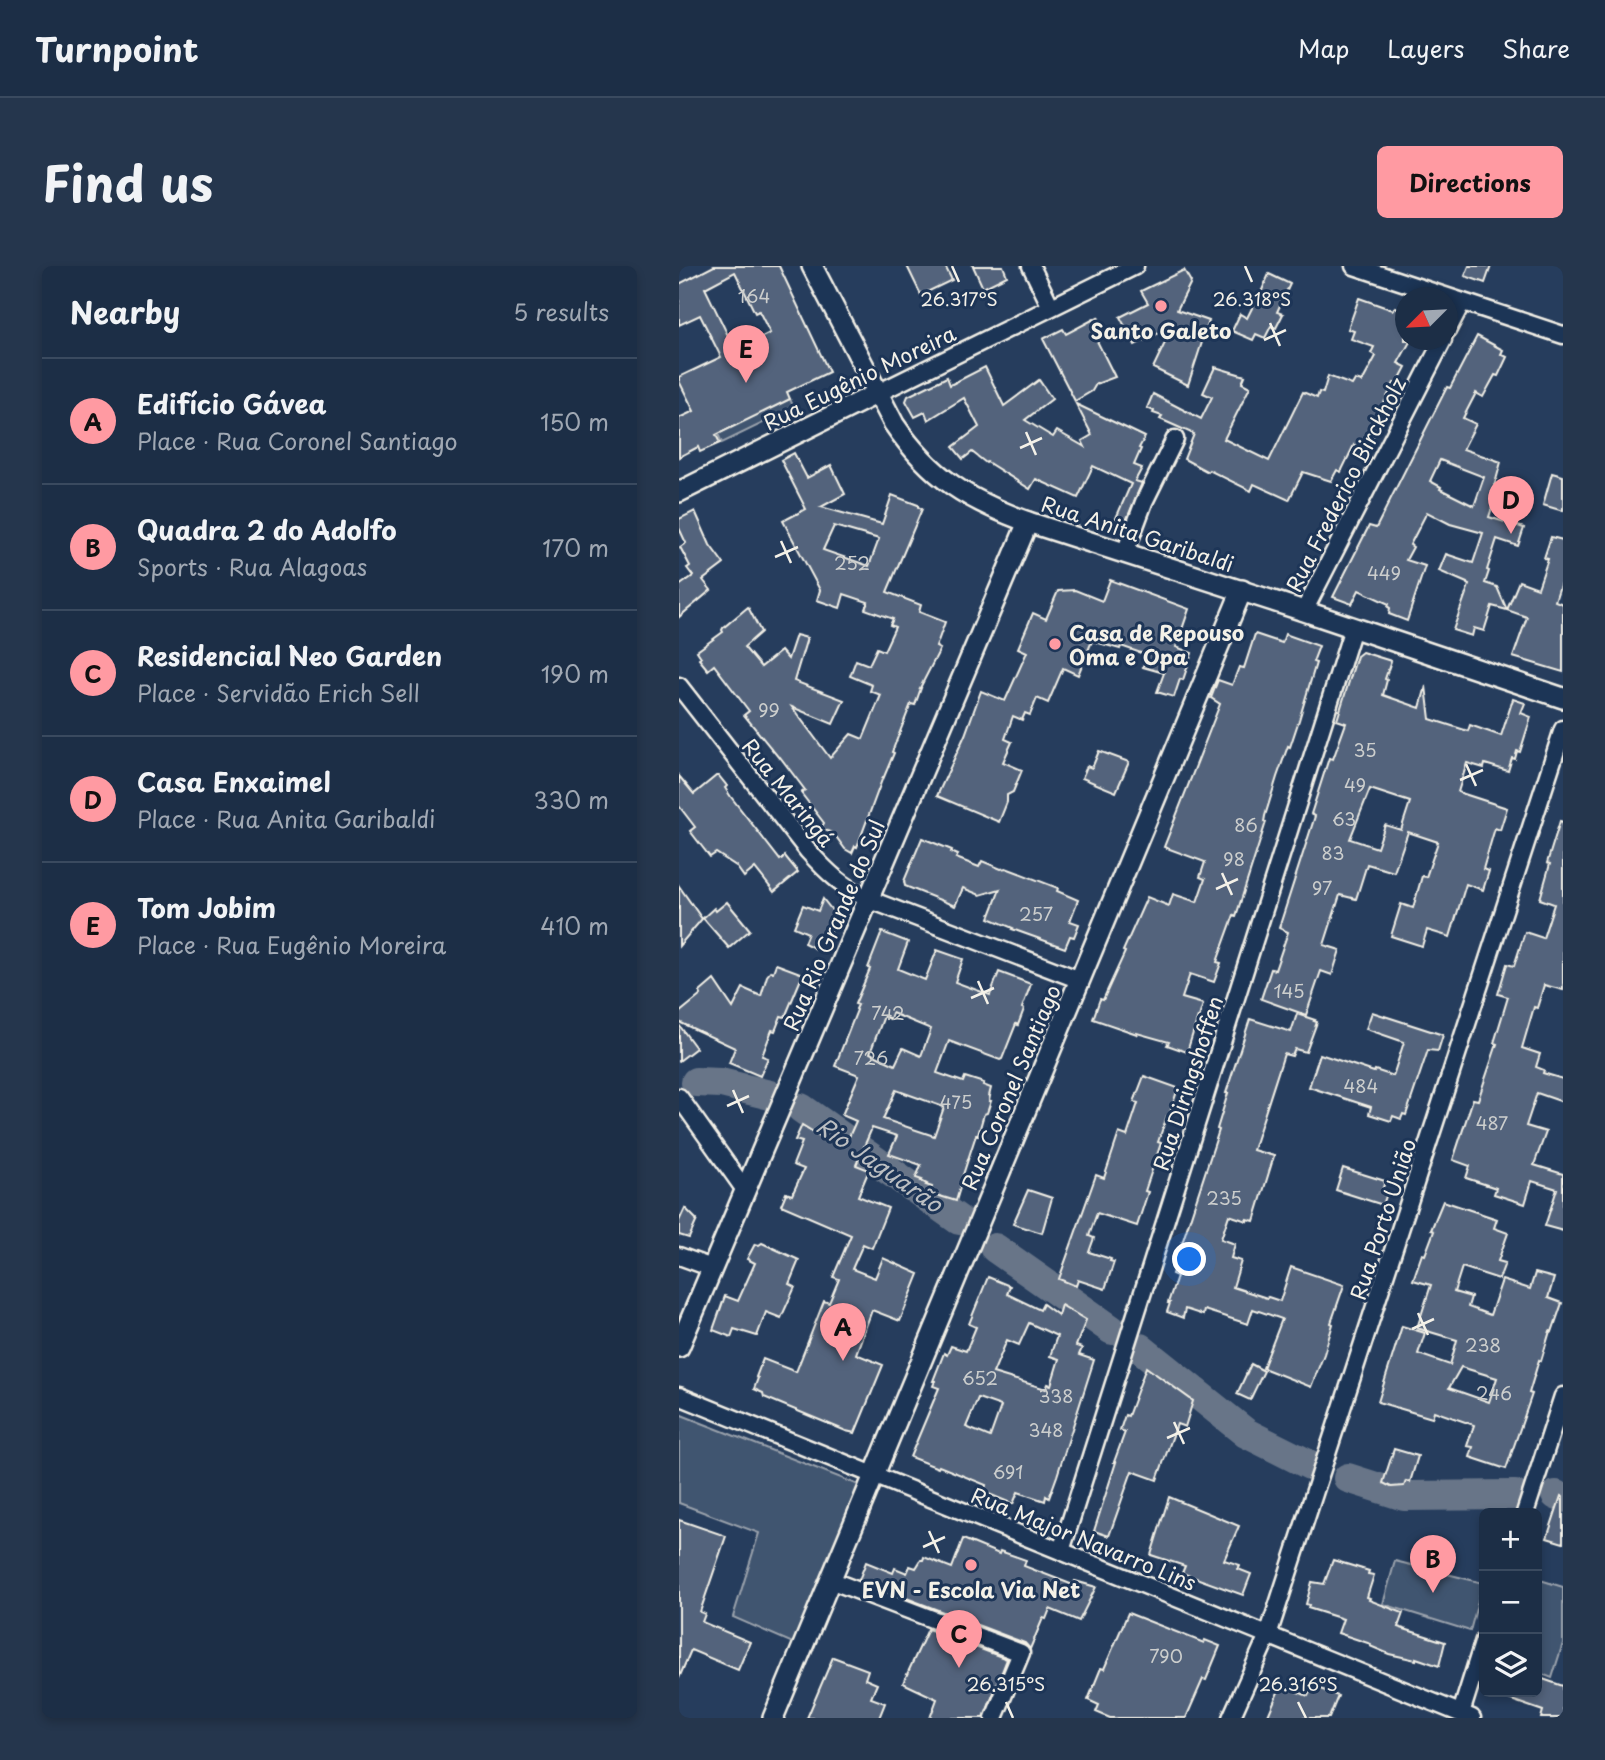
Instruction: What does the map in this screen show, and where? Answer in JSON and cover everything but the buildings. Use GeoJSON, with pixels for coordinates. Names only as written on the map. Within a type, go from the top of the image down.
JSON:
{"type":"FeatureCollection","features":[{"type":"Feature","properties":{"kind":"main road","name":"Rua Anita Garibaldi"},"geometry":{"type":"LineString","coordinates":[[812,266],[894,425],[924,463],[969,496],[1028,522],[1242,590],[1563,698]]}},
{"type":"Feature","properties":{"kind":"main road","name":"Rua Eugênio Moreira"},"geometry":{"type":"LineString","coordinates":[[679,492],[878,393]]}},
{"type":"Feature","properties":{"kind":"main road","name":"Rua Rio Grande do Sul"},"geometry":{"type":"LineString","coordinates":[[679,1347],[1028,522]]}},
{"type":"Feature","properties":{"kind":"main road","name":"Rua Coronel Santiago"},"geometry":{"type":"LineString","coordinates":[[772,1718],[1242,590]]}},
{"type":"Feature","properties":{"kind":"street"},"geometry":{"type":"LineString","coordinates":[[1031,266],[1051,307]]}},
{"type":"Feature","properties":{"kind":"street","name":"Rua Eugênio Moreira"},"geometry":{"type":"LineString","coordinates":[[878,393],[1135,266]]}},
{"type":"Feature","properties":{"kind":"street"},"geometry":{"type":"LineString","coordinates":[[1354,266],[1563,335]]}},
{"type":"Feature","properties":{"kind":"street"},"geometry":{"type":"LineString","coordinates":[[1458,310],[1462,302]]}},
{"type":"Feature","properties":{"kind":"street","name":"Rua Frederico Birckholz"},"geometry":{"type":"LineString","coordinates":[[1304,611],[1438,350]]}},
{"type":"Feature","properties":{"kind":"street"},"geometry":{"type":"LineString","coordinates":[[1125,553],[1144,502],[1175,439]]}},
{"type":"Feature","properties":{"kind":"street","name":"Rua Diringshoffen"},"geometry":{"type":"LineString","coordinates":[[1061,1551],[1353,628]]}},
{"type":"Feature","properties":{"kind":"street","name":"Rua Maringá"},"geometry":{"type":"LineString","coordinates":[[679,686],[808,851],[846,888],[1080,980]]}},
{"type":"Feature","properties":{"kind":"street","name":"Rua Porto União"},"geometry":{"type":"LineString","coordinates":[[1231,1718],[1268,1635],[1563,729]]}},
{"type":"Feature","properties":{"kind":"street"},"geometry":{"type":"LineString","coordinates":[[679,1097],[745,1189]]}},
{"type":"Feature","properties":{"kind":"street"},"geometry":{"type":"LineString","coordinates":[[679,1256],[712,1268]]}},
{"type":"Feature","properties":{"kind":"street","name":"Rua Major Navarro Lins"},"geometry":{"type":"LineString","coordinates":[[679,1396],[1467,1716]]}},
{"type":"Feature","properties":{"kind":"street"},"geometry":{"type":"LineString","coordinates":[[1527,1508],[1563,1396]]}},
{"type":"Feature","properties":{"kind":"street"},"geometry":{"type":"LineString","coordinates":[[830,1580],[1021,1653],[994,1718]]}},
{"type":"Feature","properties":{"kind":"street"},"geometry":{"type":"LineString","coordinates":[[1467,1716],[1479,1662]]}},
{"type":"Feature","properties":{"kind":"shaded area"},"geometry":{"type":"Polygon","coordinates":[[[790,399],[794,408],[722,443],[718,434],[790,399]]]}},
{"type":"Feature","properties":{"kind":"shaded area"},"geometry":{"type":"Polygon","coordinates":[[[679,1414],[859,1485],[795,1644],[733,1617],[759,1533],[679,1503],[679,1414]]]}},
{"type":"Feature","properties":{"kind":"shaded area"},"geometry":{"type":"Polygon","coordinates":[[[1395,1561],[1479,1582],[1479,1598],[1470,1631],[1383,1604],[1395,1561]]]}},
{"type":"Feature","properties":{"kind":"shaded area"},"geometry":{"type":"Polygon","coordinates":[[[1542,1581],[1563,1587],[1563,1643],[1552,1678],[1542,1674],[1542,1581]]]}},
{"type":"Feature","properties":{"kind":"waterway","name":"Rio Jaguarão"},"geometry":{"type":"LineString","coordinates":[[696,1082],[721,1083],[770,1095]]}},
{"type":"Feature","properties":{"kind":"waterway","name":"Rio Jaguarão"},"geometry":{"type":"LineString","coordinates":[[801,1108],[959,1220]]}},
{"type":"Feature","properties":{"kind":"waterway","name":"Rio Jaguarão"},"geometry":{"type":"LineString","coordinates":[[995,1248],[1112,1330]]}},
{"type":"Feature","properties":{"kind":"waterway","name":"Rio Jaguarão"},"geometry":{"type":"LineString","coordinates":[[1140,1348],[1246,1433],[1310,1465]]}},
{"type":"Feature","properties":{"kind":"waterway","name":"Rio Jaguarão"},"geometry":{"type":"LineString","coordinates":[[1348,1478],[1404,1496],[1515,1495]]}},
{"type":"Feature","properties":{"kind":"waterway","name":"Rio Jaguarão"},"geometry":{"type":"LineString","coordinates":[[1556,1495],[1563,1498]]}},
{"type":"Feature","properties":{"kind":"place","name":"Santo Galeto"},"geometry":{"type":"Point","coordinates":[1161,306]}},
{"type":"Feature","properties":{"kind":"place","name":"Tom Jobim"},"geometry":{"type":"Point","coordinates":[746,383]}},
{"type":"Feature","properties":{"kind":"place","name":"Casa Enxaimel"},"geometry":{"type":"Point","coordinates":[1511,534]}},
{"type":"Feature","properties":{"kind":"place","name":"Casa de Repouso Oma e Opa"},"geometry":{"type":"Point","coordinates":[1055,644]}},
{"type":"Feature","properties":{"kind":"place","name":"Edifício Gávea"},"geometry":{"type":"Point","coordinates":[843,1361]}},
{"type":"Feature","properties":{"kind":"place","name":"EVN - Escola Via Net"},"geometry":{"type":"Point","coordinates":[971,1565]}},
{"type":"Feature","properties":{"kind":"place","name":"Quadra 2 do Adolfo"},"geometry":{"type":"Point","coordinates":[1433,1593]}},
{"type":"Feature","properties":{"kind":"place","name":"Residencial Neo Garden"},"geometry":{"type":"Point","coordinates":[959,1668]}}]}
